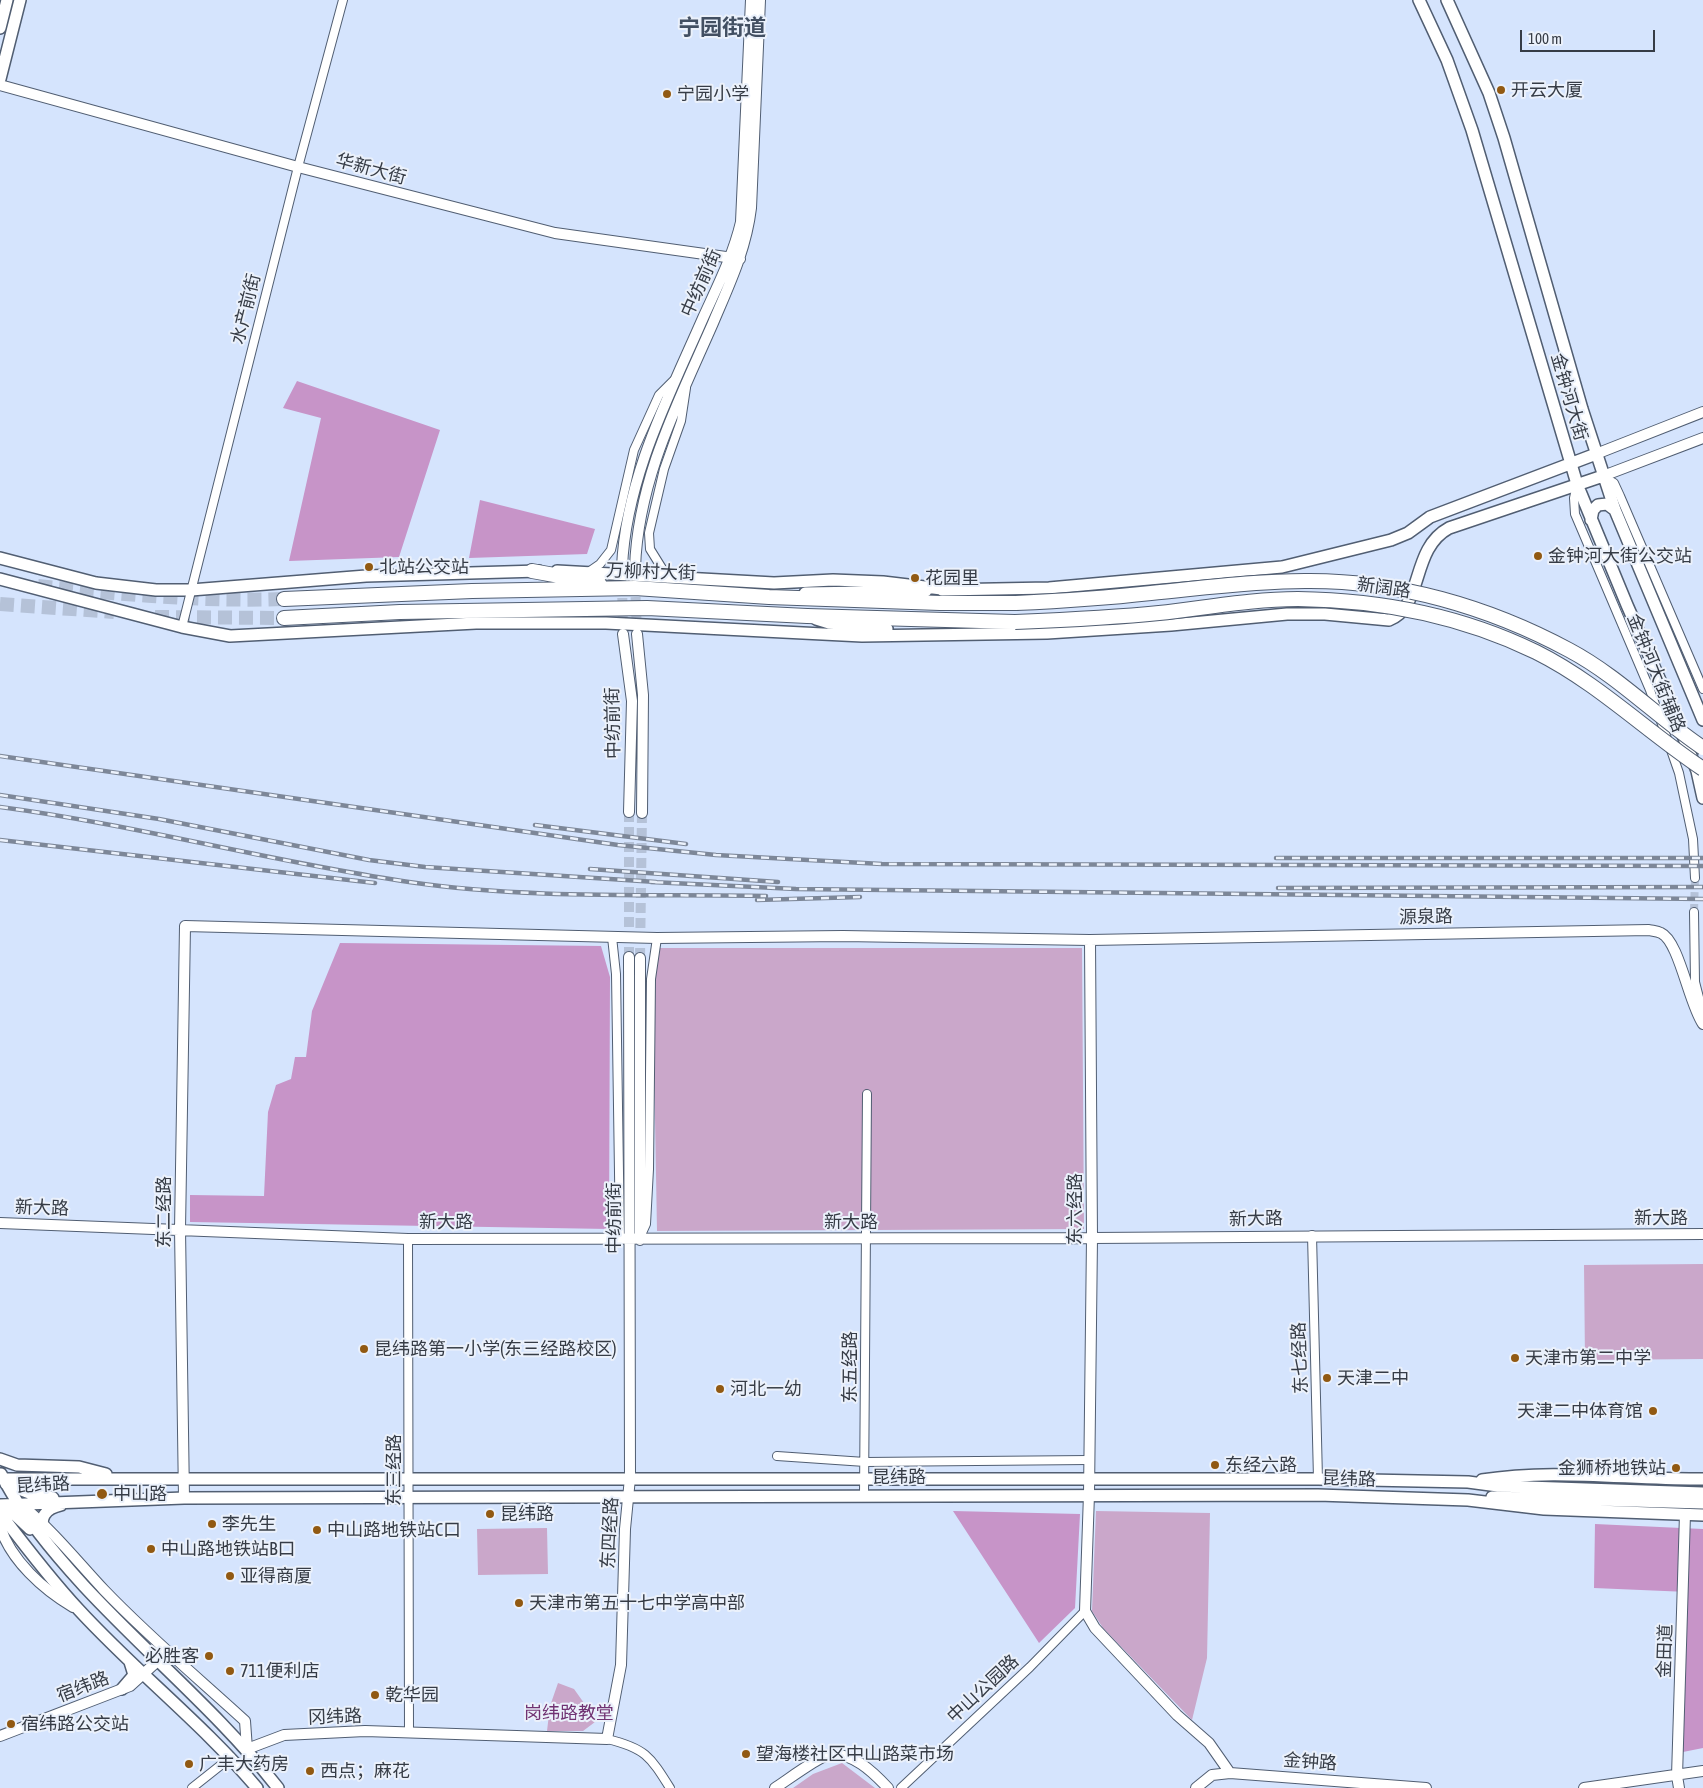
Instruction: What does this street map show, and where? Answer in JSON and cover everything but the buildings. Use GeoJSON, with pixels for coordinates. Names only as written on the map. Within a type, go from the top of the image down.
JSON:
{"type":"FeatureCollection","features":[{"type":"Feature","properties":{"kind":"highway"},"geometry":{"type":"LineString","coordinates":[[532,571],[635,588]]}},
{"type":"Feature","properties":{"kind":"highway","name":"新阔路"},"geometry":{"type":"LineString","coordinates":[[1016,603],[1307,581],[1368,585],[1418,593],[1470,606],[1520,626],[1570,650],[1606,673],[1703,748]]}},
{"type":"Feature","properties":{"kind":"highway","name":"万柳村大街"},"geometry":{"type":"LineString","coordinates":[[284,599],[472,591],[635,588],[769,596],[968,604],[1016,603]]}},
{"type":"Feature","properties":{"kind":"highway","name":"新阔路"},"geometry":{"type":"LineString","coordinates":[[1016,622],[1106,618],[1296,599],[1395,606],[1446,618],[1536,652],[1605,694],[1703,769]]}},
{"type":"Feature","properties":{"kind":"highway","name":"万柳村大街"},"geometry":{"type":"LineString","coordinates":[[284,618],[400,612],[630,608],[807,616],[1016,622]]}},
{"type":"Feature","properties":{"kind":"main road"},"geometry":{"type":"LineString","coordinates":[[0,28],[7,0]]}},
{"type":"Feature","properties":{"kind":"main road"},"geometry":{"type":"LineString","coordinates":[[0,80],[20,0]]}},
{"type":"Feature","properties":{"kind":"main road","name":"金钟河大街"},"geometry":{"type":"LineString","coordinates":[[1419,0],[1447,60],[1475,140],[1577,484],[1670,703],[1697,771],[1703,798]]}},
{"type":"Feature","properties":{"kind":"main road","name":"金钟河大街"},"geometry":{"type":"LineString","coordinates":[[1447,0],[1485,84],[1504,138],[1596,454],[1615,510],[1703,720]]}},
{"type":"Feature","properties":{"kind":"main road"},"geometry":{"type":"LineString","coordinates":[[769,596],[824,592],[1059,588],[1282,567],[1391,540],[1408,533],[1430,517],[1596,454]]}},
{"type":"Feature","properties":{"kind":"main road"},"geometry":{"type":"LineString","coordinates":[[0,579],[182,627],[230,636],[476,623],[641,623],[862,636],[1056,632],[1171,625],[1287,614],[1326,614],[1390,620],[1398,617],[1405,609],[1426,552],[1437,534],[1449,528],[1603,476]]}},
{"type":"Feature","properties":{"kind":"main road"},"geometry":{"type":"LineString","coordinates":[[1591,520],[1598,504],[1607,504],[1615,510]]}},
{"type":"Feature","properties":{"kind":"main road"},"geometry":{"type":"LineString","coordinates":[[0,558],[112,586],[156,590],[191,590],[366,576],[532,571],[774,583],[834,580],[883,582],[950,590]]}},
{"type":"Feature","properties":{"kind":"main road"},"geometry":{"type":"LineString","coordinates":[[524,623],[630,608]]}},
{"type":"Feature","properties":{"kind":"main road"},"geometry":{"type":"LineString","coordinates":[[807,616],[829,623],[928,634]]}},
{"type":"Feature","properties":{"kind":"main road"},"geometry":{"type":"LineString","coordinates":[[0,1459],[17,1465],[79,1467],[120,1478]]}},
{"type":"Feature","properties":{"kind":"main road"},"geometry":{"type":"LineString","coordinates":[[1468,1482],[1501,1477],[1549,1476],[1703,1479]]}},
{"type":"Feature","properties":{"kind":"main road","name":"昆纬路"},"geometry":{"type":"LineString","coordinates":[[2,1479],[630,1478],[1468,1482]]}},
{"type":"Feature","properties":{"kind":"main road"},"geometry":{"type":"LineString","coordinates":[[2,1479],[29,1493],[74,1501]]}},
{"type":"Feature","properties":{"kind":"main road"},"geometry":{"type":"LineString","coordinates":[[2,1479],[52,1548]]}},
{"type":"Feature","properties":{"kind":"main road"},"geometry":{"type":"LineString","coordinates":[[1468,1482],[1539,1492],[1703,1503]]}},
{"type":"Feature","properties":{"kind":"main road"},"geometry":{"type":"LineString","coordinates":[[1468,1500],[1539,1492],[1703,1493]]}},
{"type":"Feature","properties":{"kind":"main road","name":"昆纬路"},"geometry":{"type":"LineString","coordinates":[[0,1505],[184,1498],[628,1498],[1089,1494],[1318,1495],[1468,1500]]}},
{"type":"Feature","properties":{"kind":"main road"},"geometry":{"type":"LineString","coordinates":[[1468,1500],[1544,1509],[1703,1515]]}},
{"type":"Feature","properties":{"kind":"main road"},"geometry":{"type":"LineString","coordinates":[[52,1548],[44,1536],[41,1520],[46,1511],[51,1508],[74,1501]]}},
{"type":"Feature","properties":{"kind":"main road"},"geometry":{"type":"LineString","coordinates":[[0,1505],[24,1522],[52,1548],[118,1622],[247,1749],[278,1788]]}},
{"type":"Feature","properties":{"kind":"main road"},"geometry":{"type":"LineString","coordinates":[[0,1513],[79,1611],[231,1757],[257,1788]]}},
{"type":"Feature","properties":{"kind":"main road"},"geometry":{"type":"LineString","coordinates":[[0,1526],[17,1536]]}},
{"type":"Feature","properties":{"kind":"main road"},"geometry":{"type":"LineString","coordinates":[[122,1689],[134,1675],[130,1660]]}},
{"type":"Feature","properties":{"kind":"street","name":"水产前街"},"geometry":{"type":"LineString","coordinates":[[182,627],[342,0]]}},
{"type":"Feature","properties":{"kind":"street","name":"中纺前街"},"geometry":{"type":"LineString","coordinates":[[622,567],[625,530],[636,480],[644,456],[676,378],[735,258],[743,203],[751,0]]}},
{"type":"Feature","properties":{"kind":"street"},"geometry":{"type":"LineString","coordinates":[[635,568],[639,520],[659,446],[686,384],[735,258],[746,240],[751,208],[760,0]]}},
{"type":"Feature","properties":{"kind":"street","name":"华新大街"},"geometry":{"type":"LineString","coordinates":[[0,85],[298,167],[555,233],[735,258]]}},
{"type":"Feature","properties":{"kind":"street"},"geometry":{"type":"LineString","coordinates":[[587,573],[600,564],[610,550],[634,450],[659,395],[676,378]]}},
{"type":"Feature","properties":{"kind":"street"},"geometry":{"type":"LineString","coordinates":[[668,578],[650,549],[649,534],[664,469],[681,421],[686,384]]}},
{"type":"Feature","properties":{"kind":"street"},"geometry":{"type":"LineString","coordinates":[[1596,454],[1703,412]]}},
{"type":"Feature","properties":{"kind":"street"},"geometry":{"type":"LineString","coordinates":[[1603,476],[1703,438]]}},
{"type":"Feature","properties":{"kind":"street","name":"金钟河大街辅路"},"geometry":{"type":"LineString","coordinates":[[1603,476],[1614,483],[1703,689]]}},
{"type":"Feature","properties":{"kind":"street","name":"金钟河大街辅路"},"geometry":{"type":"LineString","coordinates":[[1577,484],[1574,498],[1575,514],[1650,690],[1679,774],[1693,839],[1695,878]]}},
{"type":"Feature","properties":{"kind":"street","name":"中纺前街"},"geometry":{"type":"LineString","coordinates":[[623,634],[632,701],[629,812]]}},
{"type":"Feature","properties":{"kind":"street"},"geometry":{"type":"LineString","coordinates":[[637,634],[643,696],[642,813]]}},
{"type":"Feature","properties":{"kind":"street"},"geometry":{"type":"LineString","coordinates":[[1694,912],[1695,982],[1703,1013]]}},
{"type":"Feature","properties":{"kind":"street","name":"源泉路"},"geometry":{"type":"LineString","coordinates":[[185,926],[657,938],[843,936],[1090,940],[1649,930],[1662,933],[1672,944],[1681,965],[1690,999],[1703,1024]]}},
{"type":"Feature","properties":{"kind":"street","name":"东二经路"},"geometry":{"type":"LineString","coordinates":[[184,1498],[180,1228],[185,926]]}},
{"type":"Feature","properties":{"kind":"street"},"geometry":{"type":"LineString","coordinates":[[612,937],[616,974],[620,1239]]}},
{"type":"Feature","properties":{"kind":"street"},"geometry":{"type":"LineString","coordinates":[[635,1240],[646,1224],[650,1169],[651,979],[657,938]]}},
{"type":"Feature","properties":{"kind":"street","name":"东六经路"},"geometry":{"type":"LineString","coordinates":[[1085,1611],[1089,1494],[1092,1238],[1090,940]]}},
{"type":"Feature","properties":{"kind":"street","name":"中纺前街"},"geometry":{"type":"LineString","coordinates":[[630,1478],[635,1240],[634,957]]}},
{"type":"Feature","properties":{"kind":"street","name":"东五经路"},"geometry":{"type":"LineString","coordinates":[[864,1495],[867,1094]]}},
{"type":"Feature","properties":{"kind":"street","name":"新大路"},"geometry":{"type":"LineString","coordinates":[[0,1223],[180,1228],[408,1239],[635,1240],[1703,1234]]}},
{"type":"Feature","properties":{"kind":"street","name":"东七经路"},"geometry":{"type":"LineString","coordinates":[[1312,1235],[1318,1480]]}},
{"type":"Feature","properties":{"kind":"street","name":"东三经路"},"geometry":{"type":"LineString","coordinates":[[408,1239],[409,1732]]}},
{"type":"Feature","properties":{"kind":"street"},"geometry":{"type":"LineString","coordinates":[[777,1456],[864,1462],[1089,1460]]}},
{"type":"Feature","properties":{"kind":"street","name":"东四经路"},"geometry":{"type":"LineString","coordinates":[[607,1739],[621,1666],[630,1478]]}},
{"type":"Feature","properties":{"kind":"street"},"geometry":{"type":"LineString","coordinates":[[19,1503],[41,1520],[105,1591],[168,1652],[246,1720],[247,1749]]}},
{"type":"Feature","properties":{"kind":"street","name":"金田道"},"geometry":{"type":"LineString","coordinates":[[1679,1788],[1677,1776],[1685,1514]]}},
{"type":"Feature","properties":{"kind":"street"},"geometry":{"type":"LineString","coordinates":[[0,1526],[7,1542],[31,1574],[57,1596],[79,1611]]}},
{"type":"Feature","properties":{"kind":"street"},"geometry":{"type":"LineString","coordinates":[[1085,1611],[1095,1628],[1177,1715],[1209,1743],[1230,1773]]}},
{"type":"Feature","properties":{"kind":"street","name":"中山公园路"},"geometry":{"type":"LineString","coordinates":[[901,1788],[1030,1667],[1085,1611]]}},
{"type":"Feature","properties":{"kind":"street","name":"宿纬路"},"geometry":{"type":"LineString","coordinates":[[0,1736],[136,1682],[168,1652]]}},
{"type":"Feature","properties":{"kind":"street","name":"冈纬路"},"geometry":{"type":"LineString","coordinates":[[247,1749],[284,1735],[409,1732],[607,1739]]}},
{"type":"Feature","properties":{"kind":"street"},"geometry":{"type":"LineString","coordinates":[[607,1739],[625,1743],[646,1753],[670,1788]]}},
{"type":"Feature","properties":{"kind":"street"},"geometry":{"type":"LineString","coordinates":[[775,1788],[827,1755],[843,1756],[861,1763],[888,1788]]}},
{"type":"Feature","properties":{"kind":"street"},"geometry":{"type":"LineString","coordinates":[[192,1788],[231,1757]]}},
{"type":"Feature","properties":{"kind":"street"},"geometry":{"type":"LineString","coordinates":[[1584,1788],[1703,1771]]}},
{"type":"Feature","properties":{"kind":"street","name":"金钟路"},"geometry":{"type":"LineString","coordinates":[[1196,1788],[1212,1775],[1230,1773],[1426,1788]]}},
{"type":"Feature","properties":{"kind":"green space"},"geometry":{"type":"Polygon","coordinates":[[[652,948],[1082,948],[1084,1229],[657,1231],[652,948]]]}},
{"type":"Feature","properties":{"kind":"green space"},"geometry":{"type":"Polygon","coordinates":[[[1703,1264],[1703,1359],[1585,1360],[1584,1265],[1703,1264]]]}},
{"type":"Feature","properties":{"kind":"green space"},"geometry":{"type":"Polygon","coordinates":[[[1096,1511],[1210,1513],[1207,1658],[1192,1720],[1103,1628],[1092,1611],[1096,1511]]]}},
{"type":"Feature","properties":{"kind":"green space"},"geometry":{"type":"Polygon","coordinates":[[[547,1528],[548,1574],[478,1575],[477,1529],[547,1528]]]}},
{"type":"Feature","properties":{"kind":"green space","name":"岗纬路教堂"},"geometry":{"type":"Polygon","coordinates":[[[558,1683],[574,1689],[594,1717],[595,1722],[583,1731],[547,1731],[550,1706],[558,1683]]]}},
{"type":"Feature","properties":{"kind":"green space"},"geometry":{"type":"Polygon","coordinates":[[[842,1763],[875,1788],[793,1788],[813,1774],[842,1763]]]}},
{"type":"Feature","properties":{"kind":"shaded area"},"geometry":{"type":"Polygon","coordinates":[[[297,381],[440,430],[399,557],[289,561],[321,418],[283,408],[297,381]]]}},
{"type":"Feature","properties":{"kind":"shaded area"},"geometry":{"type":"Polygon","coordinates":[[[480,500],[595,529],[587,554],[469,558],[480,500]]]}},
{"type":"Feature","properties":{"kind":"shaded area"},"geometry":{"type":"Polygon","coordinates":[[[340,943],[601,946],[610,977],[609,1229],[190,1222],[190,1195],[264,1196],[268,1112],[276,1085],[291,1079],[295,1057],[306,1057],[312,1011],[340,943]]]}},
{"type":"Feature","properties":{"kind":"shaded area"},"geometry":{"type":"Polygon","coordinates":[[[953,1511],[1080,1514],[1075,1608],[1039,1643],[953,1511]]]}},
{"type":"Feature","properties":{"kind":"shaded area"},"geometry":{"type":"Polygon","coordinates":[[[1595,1524],[1703,1529],[1703,1748],[1683,1752],[1688,1592],[1594,1588],[1595,1524]]]}},
{"type":"Feature","properties":{"kind":"tunnel"},"geometry":{"type":"LineString","coordinates":[[635,582],[637,633]]}},
{"type":"Feature","properties":{"kind":"tunnel"},"geometry":{"type":"LineString","coordinates":[[622,583],[623,631]]}},
{"type":"Feature","properties":{"kind":"tunnel"},"geometry":{"type":"LineString","coordinates":[[38,586],[191,598],[284,599]]}},
{"type":"Feature","properties":{"kind":"tunnel"},"geometry":{"type":"LineString","coordinates":[[0,604],[114,612]]}},
{"type":"Feature","properties":{"kind":"tunnel"},"geometry":{"type":"LineString","coordinates":[[155,617],[284,618]]}},
{"type":"Feature","properties":{"kind":"tunnel"},"geometry":{"type":"LineString","coordinates":[[629,812],[629,957]]}},
{"type":"Feature","properties":{"kind":"tunnel"},"geometry":{"type":"LineString","coordinates":[[640,958],[642,813]]}},
{"type":"Feature","properties":{"kind":"tunnel"},"geometry":{"type":"LineString","coordinates":[[1694,912],[1695,878]]}},
{"type":"Feature","properties":{"kind":"railway"},"geometry":{"type":"LineString","coordinates":[[0,756],[618,845],[716,855],[882,864],[1703,866]]}},
{"type":"Feature","properties":{"kind":"railway"},"geometry":{"type":"LineString","coordinates":[[0,795],[159,819],[369,860],[425,867],[656,882],[651,882],[796,889],[1703,899]]}},
{"type":"Feature","properties":{"kind":"railway"},"geometry":{"type":"LineString","coordinates":[[0,807],[102,824],[358,874],[409,882],[498,891],[587,895],[766,896]]}},
{"type":"Feature","properties":{"kind":"railway"},"geometry":{"type":"LineString","coordinates":[[535,825],[686,844]]}},
{"type":"Feature","properties":{"kind":"railway"},"geometry":{"type":"LineString","coordinates":[[0,840],[375,883]]}},
{"type":"Feature","properties":{"kind":"railway"},"geometry":{"type":"LineString","coordinates":[[1276,858],[1703,858]]}},
{"type":"Feature","properties":{"kind":"railway"},"geometry":{"type":"LineString","coordinates":[[590,869],[778,882]]}},
{"type":"Feature","properties":{"kind":"railway"},"geometry":{"type":"LineString","coordinates":[[1278,888],[1703,887]]}},
{"type":"Feature","properties":{"kind":"railway"},"geometry":{"type":"LineString","coordinates":[[757,900],[860,897]]}},
{"type":"Feature","properties":{"kind":"place","name":"开云大厦"},"geometry":{"type":"Point","coordinates":[1501,90]}},
{"type":"Feature","properties":{"kind":"place","name":"宁园小学"},"geometry":{"type":"Point","coordinates":[667,94]}},
{"type":"Feature","properties":{"kind":"place","name":"金钟河大街公交站"},"geometry":{"type":"Point","coordinates":[1538,556]}},
{"type":"Feature","properties":{"kind":"place","name":"北站公交站"},"geometry":{"type":"Point","coordinates":[369,567]}},
{"type":"Feature","properties":{"kind":"place","name":"花园里"},"geometry":{"type":"Point","coordinates":[915,578]}},
{"type":"Feature","properties":{"kind":"place","name":"昆纬路第一小学(东三经路校区)"},"geometry":{"type":"Point","coordinates":[364,1349]}},
{"type":"Feature","properties":{"kind":"place","name":"天津市第二中学"},"geometry":{"type":"Point","coordinates":[1515,1358]}},
{"type":"Feature","properties":{"kind":"place","name":"天津二中"},"geometry":{"type":"Point","coordinates":[1327,1378]}},
{"type":"Feature","properties":{"kind":"place","name":"河北一幼"},"geometry":{"type":"Point","coordinates":[720,1389]}},
{"type":"Feature","properties":{"kind":"place","name":"天津二中体育馆"},"geometry":{"type":"Point","coordinates":[1653,1411]}},
{"type":"Feature","properties":{"kind":"place","name":"东经六路"},"geometry":{"type":"Point","coordinates":[1215,1465]}},
{"type":"Feature","properties":{"kind":"place","name":"金狮桥地铁站"},"geometry":{"type":"Point","coordinates":[1676,1468]}},
{"type":"Feature","properties":{"kind":"place","name":"中山路"},"geometry":{"type":"Point","coordinates":[102,1494]}},
{"type":"Feature","properties":{"kind":"place","name":"昆纬路"},"geometry":{"type":"Point","coordinates":[490,1514]}},
{"type":"Feature","properties":{"kind":"place","name":"李先生"},"geometry":{"type":"Point","coordinates":[212,1524]}},
{"type":"Feature","properties":{"kind":"place","name":"中山路地铁站C口"},"geometry":{"type":"Point","coordinates":[317,1530]}},
{"type":"Feature","properties":{"kind":"place","name":"中山路地铁站B口"},"geometry":{"type":"Point","coordinates":[151,1549]}},
{"type":"Feature","properties":{"kind":"place","name":"亚得商厦"},"geometry":{"type":"Point","coordinates":[230,1576]}},
{"type":"Feature","properties":{"kind":"place","name":"天津市第五十七中学高中部"},"geometry":{"type":"Point","coordinates":[519,1603]}},
{"type":"Feature","properties":{"kind":"place","name":"必胜客"},"geometry":{"type":"Point","coordinates":[209,1656]}},
{"type":"Feature","properties":{"kind":"place","name":"711便利店"},"geometry":{"type":"Point","coordinates":[230,1671]}},
{"type":"Feature","properties":{"kind":"place","name":"乾华园"},"geometry":{"type":"Point","coordinates":[375,1695]}},
{"type":"Feature","properties":{"kind":"place","name":"宿纬路公交站"},"geometry":{"type":"Point","coordinates":[11,1724]}},
{"type":"Feature","properties":{"kind":"place","name":"望海楼社区中山路菜市场"},"geometry":{"type":"Point","coordinates":[746,1754]}},
{"type":"Feature","properties":{"kind":"place","name":"广丰大药房"},"geometry":{"type":"Point","coordinates":[189,1764]}},
{"type":"Feature","properties":{"kind":"place","name":"西点；麻花"},"geometry":{"type":"Point","coordinates":[310,1771]}},
{"type":"Feature","properties":{"kind":"district","name":"宁园街道"},"geometry":{"type":"Point","coordinates":[722,28]}}]}
